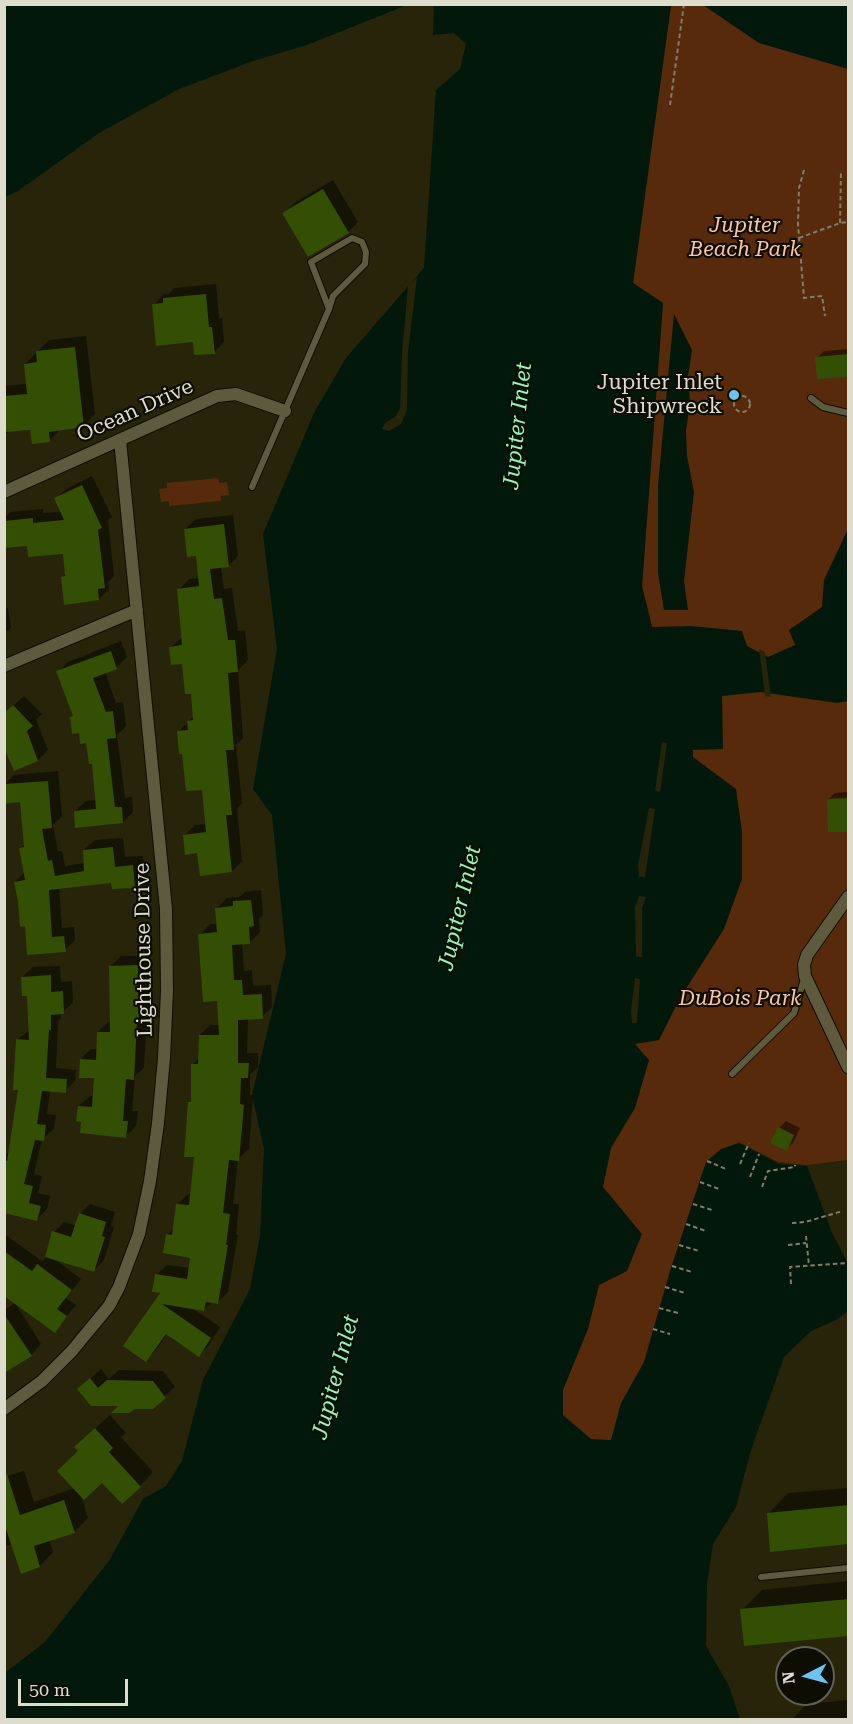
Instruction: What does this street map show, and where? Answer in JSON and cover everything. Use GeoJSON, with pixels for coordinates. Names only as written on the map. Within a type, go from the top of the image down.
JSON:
{"type":"FeatureCollection","features":[{"type":"Feature","properties":{"kind":"street","name":"Ocean Drive"},"geometry":{"type":"LineString","coordinates":[[4,492],[217,396],[236,394],[285,411]]}},
{"type":"Feature","properties":{"kind":"street","name":"Lighthouse Drive"},"geometry":{"type":"LineString","coordinates":[[4,1408],[42,1381],[71,1352],[109,1306],[132,1255],[150,1181],[164,1058],[167,991],[166,909],[120,440]]}},
{"type":"Feature","properties":{"kind":"street"},"geometry":{"type":"LineString","coordinates":[[4,666],[137,610]]}},
{"type":"Feature","properties":{"kind":"street"},"geometry":{"type":"LineString","coordinates":[[849,897],[807,955],[804,965],[805,976],[849,1067]]}},
{"type":"Feature","properties":{"kind":"lane"},"geometry":{"type":"LineString","coordinates":[[252,487],[329,309],[333,296],[365,264],[366,252],[362,242],[352,238],[311,262],[329,309]]}},
{"type":"Feature","properties":{"kind":"lane"},"geometry":{"type":"LineString","coordinates":[[811,398],[824,407],[849,413]]}},
{"type":"Feature","properties":{"kind":"lane"},"geometry":{"type":"LineString","coordinates":[[732,1074],[794,1013],[805,976]]}},
{"type":"Feature","properties":{"kind":"lane"},"geometry":{"type":"LineString","coordinates":[[761,1576],[849,1568]]}},
{"type":"Feature","properties":{"kind":"path"},"geometry":{"type":"LineString","coordinates":[[670,105],[684,4]]}},
{"type":"Feature","properties":{"kind":"path"},"geometry":{"type":"LineString","coordinates":[[804,170],[800,188],[799,238],[804,298],[822,296],[825,316]]}},
{"type":"Feature","properties":{"kind":"path"},"geometry":{"type":"LineString","coordinates":[[840,223],[841,171]]}},
{"type":"Feature","properties":{"kind":"path"},"geometry":{"type":"LineString","coordinates":[[799,238],[849,222]]}},
{"type":"Feature","properties":{"kind":"path"},"geometry":{"type":"LineString","coordinates":[[739,397],[746,397],[750,402],[748,409],[744,412],[735,408],[739,397]]}},
{"type":"Feature","properties":{"kind":"path"},"geometry":{"type":"LineString","coordinates":[[740,1164],[748,1143]]}},
{"type":"Feature","properties":{"kind":"path"},"geometry":{"type":"LineString","coordinates":[[750,1177],[759,1154]]}},
{"type":"Feature","properties":{"kind":"path"},"geometry":{"type":"LineString","coordinates":[[707,1161],[726,1169]]}},
{"type":"Feature","properties":{"kind":"path"},"geometry":{"type":"LineString","coordinates":[[762,1187],[768,1171],[795,1167],[795,1165]]}},
{"type":"Feature","properties":{"kind":"path"},"geometry":{"type":"LineString","coordinates":[[700,1182],[719,1189]]}},
{"type":"Feature","properties":{"kind":"path"},"geometry":{"type":"LineString","coordinates":[[693,1204],[712,1210]]}},
{"type":"Feature","properties":{"kind":"path"},"geometry":{"type":"LineString","coordinates":[[792,1223],[805,1222],[843,1211]]}},
{"type":"Feature","properties":{"kind":"path"},"geometry":{"type":"LineString","coordinates":[[686,1224],[706,1231]]}},
{"type":"Feature","properties":{"kind":"path"},"geometry":{"type":"LineString","coordinates":[[806,1236],[809,1266]]}},
{"type":"Feature","properties":{"kind":"path"},"geometry":{"type":"LineString","coordinates":[[788,1245],[807,1243]]}},
{"type":"Feature","properties":{"kind":"path"},"geometry":{"type":"LineString","coordinates":[[679,1245],[699,1251]]}},
{"type":"Feature","properties":{"kind":"path"},"geometry":{"type":"LineString","coordinates":[[791,1284],[790,1267],[849,1263]]}},
{"type":"Feature","properties":{"kind":"path"},"geometry":{"type":"LineString","coordinates":[[672,1266],[692,1272]]}},
{"type":"Feature","properties":{"kind":"path"},"geometry":{"type":"LineString","coordinates":[[665,1287],[685,1293]]}},
{"type":"Feature","properties":{"kind":"path"},"geometry":{"type":"LineString","coordinates":[[659,1308],[678,1313]]}},
{"type":"Feature","properties":{"kind":"path"},"geometry":{"type":"LineString","coordinates":[[653,1329],[670,1334]]}},
{"type":"Feature","properties":{"kind":"green space"},"geometry":{"type":"Polygon","coordinates":[[[671,5],[726,5],[848,51],[848,1160],[806,1165],[778,1162],[739,1142],[708,1160],[637,1388],[612,1441],[592,1441],[562,1416],[561,1391],[578,1274],[633,1043],[652,627],[642,586],[663,303],[633,283],[671,5]]]}},
{"type":"Feature","properties":{"kind":"green space"},"geometry":{"type":"Polygon","coordinates":[[[218,478],[219,483],[227,482],[229,495],[221,496],[221,501],[169,506],[169,501],[161,502],[159,489],[167,488],[167,483],[218,478]]]}},
{"type":"Feature","properties":{"kind":"water"},"geometry":{"type":"Polygon","coordinates":[[[4,5],[407,5],[307,45],[253,61],[179,89],[99,133],[18,191],[5,197],[4,5]]]}},
{"type":"Feature","properties":{"kind":"water","name":"Jupiter Inlet"},"geometry":{"type":"Polygon","coordinates":[[[434,5],[671,5],[633,283],[663,303],[642,586],[652,627],[691,626],[742,631],[747,646],[768,657],[795,645],[789,630],[822,607],[824,580],[848,529],[848,701],[837,703],[760,692],[722,696],[723,749],[693,750],[693,757],[736,789],[742,832],[742,879],[724,929],[680,998],[659,1040],[635,1044],[649,1060],[635,1108],[611,1148],[603,1187],[642,1234],[627,1271],[599,1285],[588,1329],[563,1390],[563,1415],[591,1439],[611,1440],[621,1403],[644,1362],[670,1271],[706,1162],[721,1149],[739,1143],[779,1164],[807,1166],[832,1233],[848,1263],[848,1311],[836,1320],[811,1331],[784,1357],[751,1450],[736,1507],[713,1544],[707,1583],[706,1646],[729,1686],[740,1719],[5,1720],[5,1673],[45,1642],[109,1561],[143,1499],[166,1486],[182,1461],[203,1380],[250,1289],[260,1236],[264,1149],[252,1095],[286,954],[272,815],[253,789],[277,649],[263,534],[314,413],[346,358],[424,268],[436,90],[460,69],[466,44],[454,33],[433,35],[434,5]]]}},
{"type":"Feature","properties":{"kind":"water"},"geometry":{"type":"Polygon","coordinates":[[[703,5],[848,5],[848,69],[759,43],[703,5]]]}},
{"type":"Feature","properties":{"kind":"water"},"geometry":{"type":"Polygon","coordinates":[[[674,314],[692,350],[688,376],[690,404],[686,430],[687,456],[694,492],[684,581],[688,610],[664,610],[658,573],[658,485],[674,314]]]}},
{"type":"Feature","properties":{"kind":"pier"},"geometry":{"type":"Polygon","coordinates":[[[417,277],[408,353],[407,410],[401,424],[389,431],[382,429],[400,409],[408,286],[417,277]]]}},
{"type":"Feature","properties":{"kind":"pier"},"geometry":{"type":"Polygon","coordinates":[[[759,649],[765,652],[771,697],[765,696],[759,649]]]}},
{"type":"Feature","properties":{"kind":"pier"},"geometry":{"type":"Polygon","coordinates":[[[662,742],[667,743],[660,792],[655,791],[662,742]]]}},
{"type":"Feature","properties":{"kind":"pier"},"geometry":{"type":"Polygon","coordinates":[[[649,808],[655,809],[645,877],[639,877],[638,865],[649,808]]]}},
{"type":"Feature","properties":{"kind":"pier"},"geometry":{"type":"Polygon","coordinates":[[[639,896],[646,897],[642,908],[642,957],[636,957],[635,907],[639,896]]]}},
{"type":"Feature","properties":{"kind":"pier"},"geometry":{"type":"Polygon","coordinates":[[[635,978],[640,979],[637,1023],[632,1023],[631,1011],[635,978]]]}},
{"type":"Feature","properties":{"kind":"building"},"geometry":{"type":"Polygon","coordinates":[[[323,189],[349,233],[308,257],[282,213],[323,189]]]}},
{"type":"Feature","properties":{"kind":"building"},"geometry":{"type":"Polygon","coordinates":[[[206,294],[209,327],[212,327],[215,354],[194,355],[193,342],[156,346],[152,304],[163,303],[163,298],[206,294]]]}},
{"type":"Feature","properties":{"kind":"building"},"geometry":{"type":"Polygon","coordinates":[[[75,347],[84,427],[49,432],[50,442],[32,444],[30,430],[5,432],[4,396],[27,394],[24,364],[37,362],[36,351],[75,347]]]}},
{"type":"Feature","properties":{"kind":"building"},"geometry":{"type":"Polygon","coordinates":[[[849,354],[849,377],[817,379],[815,357],[849,354]]]}},
{"type":"Feature","properties":{"kind":"building"},"geometry":{"type":"Polygon","coordinates":[[[82,485],[102,528],[98,530],[105,588],[98,589],[99,600],[64,605],[61,577],[65,576],[63,554],[28,557],[27,546],[4,548],[4,521],[33,518],[33,523],[64,520],[54,498],[82,485]]]}},
{"type":"Feature","properties":{"kind":"building"},"geometry":{"type":"Polygon","coordinates":[[[224,524],[229,567],[210,569],[214,599],[222,598],[228,640],[235,640],[238,672],[228,673],[234,750],[226,750],[232,815],[226,815],[232,872],[200,876],[197,853],[185,855],[183,835],[206,832],[202,790],[186,791],[177,731],[188,730],[187,721],[193,720],[191,694],[185,694],[182,664],[171,665],[169,647],[182,645],[177,589],[199,586],[196,556],[187,557],[184,529],[224,524]]]}},
{"type":"Feature","properties":{"kind":"building"},"geometry":{"type":"Polygon","coordinates":[[[111,651],[117,669],[93,678],[106,712],[113,711],[116,738],[107,739],[115,807],[122,807],[123,823],[75,828],[74,811],[96,809],[92,764],[89,764],[86,743],[80,744],[79,733],[72,734],[70,717],[73,716],[56,671],[111,651]]]}},
{"type":"Feature","properties":{"kind":"building"},"geometry":{"type":"Polygon","coordinates":[[[13,705],[33,726],[27,731],[38,761],[14,771],[4,748],[4,713],[13,705]]]}},
{"type":"Feature","properties":{"kind":"building"},"geometry":{"type":"Polygon","coordinates":[[[48,781],[52,828],[42,829],[48,861],[52,860],[55,876],[84,871],[83,850],[113,847],[115,867],[133,865],[135,888],[112,889],[111,883],[49,890],[52,937],[64,936],[66,952],[27,955],[25,926],[20,927],[14,882],[25,880],[19,848],[24,847],[20,802],[4,804],[4,784],[48,781]]]}},
{"type":"Feature","properties":{"kind":"building"},"geometry":{"type":"Polygon","coordinates":[[[849,798],[849,832],[828,832],[827,799],[849,798]]]}},
{"type":"Feature","properties":{"kind":"building"},"geometry":{"type":"Polygon","coordinates":[[[251,900],[254,926],[249,927],[250,944],[232,945],[234,980],[242,980],[243,995],[262,994],[263,1019],[238,1020],[238,1063],[249,1063],[248,1078],[241,1078],[240,1104],[244,1105],[239,1161],[229,1160],[223,1213],[230,1214],[226,1245],[228,1245],[218,1304],[206,1302],[204,1311],[162,1304],[211,1338],[199,1357],[166,1334],[146,1362],[123,1346],[160,1293],[152,1292],[155,1274],[187,1279],[190,1258],[163,1253],[166,1234],[172,1235],[176,1204],[189,1205],[194,1157],[184,1157],[188,1102],[191,1102],[191,1064],[198,1064],[199,1035],[219,1035],[217,1001],[203,1002],[198,934],[217,932],[215,908],[233,906],[233,901],[251,900]]]}},
{"type":"Feature","properties":{"kind":"building"},"geometry":{"type":"Polygon","coordinates":[[[138,965],[139,1020],[137,1020],[134,1080],[126,1079],[123,1121],[128,1121],[126,1138],[80,1133],[81,1122],[76,1121],[78,1106],[92,1107],[94,1078],[79,1078],[80,1059],[96,1060],[97,1032],[110,1032],[109,966],[138,965]]]}},
{"type":"Feature","properties":{"kind":"building"},"geometry":{"type":"Polygon","coordinates":[[[51,975],[51,992],[63,991],[64,1014],[51,1015],[46,1078],[67,1079],[66,1093],[42,1091],[37,1124],[46,1125],[44,1141],[35,1140],[24,1184],[33,1186],[29,1203],[41,1206],[37,1221],[4,1213],[4,1161],[7,1161],[18,1090],[13,1090],[16,1039],[29,1040],[27,996],[22,996],[21,977],[51,975]]]}},
{"type":"Feature","properties":{"kind":"building"},"geometry":{"type":"Polygon","coordinates":[[[778,1127],[794,1135],[787,1151],[770,1143],[778,1127]]]}},
{"type":"Feature","properties":{"kind":"building"},"geometry":{"type":"Polygon","coordinates":[[[79,1213],[106,1222],[102,1236],[105,1237],[94,1272],[45,1257],[52,1231],[71,1237],[79,1213]]]}},
{"type":"Feature","properties":{"kind":"building"},"geometry":{"type":"Polygon","coordinates":[[[4,1251],[32,1271],[37,1264],[72,1290],[57,1309],[67,1316],[55,1333],[4,1296],[4,1251]]]}},
{"type":"Feature","properties":{"kind":"building"},"geometry":{"type":"Polygon","coordinates":[[[4,1314],[32,1356],[4,1373],[4,1314]]]}},
{"type":"Feature","properties":{"kind":"building"},"geometry":{"type":"Polygon","coordinates":[[[90,1378],[98,1388],[107,1380],[153,1381],[166,1398],[153,1409],[111,1413],[118,1406],[91,1406],[77,1389],[90,1378]]]}},
{"type":"Feature","properties":{"kind":"building"},"geometry":{"type":"Polygon","coordinates":[[[95,1428],[113,1448],[109,1452],[141,1487],[122,1504],[102,1483],[84,1500],[57,1471],[78,1451],[74,1447],[95,1428]]]}},
{"type":"Feature","properties":{"kind":"building"},"geometry":{"type":"Polygon","coordinates":[[[7,1474],[20,1515],[64,1500],[75,1533],[34,1546],[40,1567],[21,1574],[4,1523],[4,1475],[7,1474]]]}},
{"type":"Feature","properties":{"kind":"building"},"geometry":{"type":"Polygon","coordinates":[[[849,1505],[849,1544],[770,1552],[767,1513],[849,1505]]]}},
{"type":"Feature","properties":{"kind":"building"},"geometry":{"type":"Polygon","coordinates":[[[849,1599],[849,1636],[744,1646],[740,1609],[849,1599]]]}},
{"type":"Feature","properties":{"kind":"place","name":"Jupiter Inlet Shipwreck"},"geometry":{"type":"Point","coordinates":[734,395]}},
{"type":"Feature","properties":{"kind":"park label","name":"Jupiter Beach Park"},"geometry":{"type":"Point","coordinates":[745,238]}},
{"type":"Feature","properties":{"kind":"park label","name":"DuBois Park"},"geometry":{"type":"Point","coordinates":[740,999]}}]}
